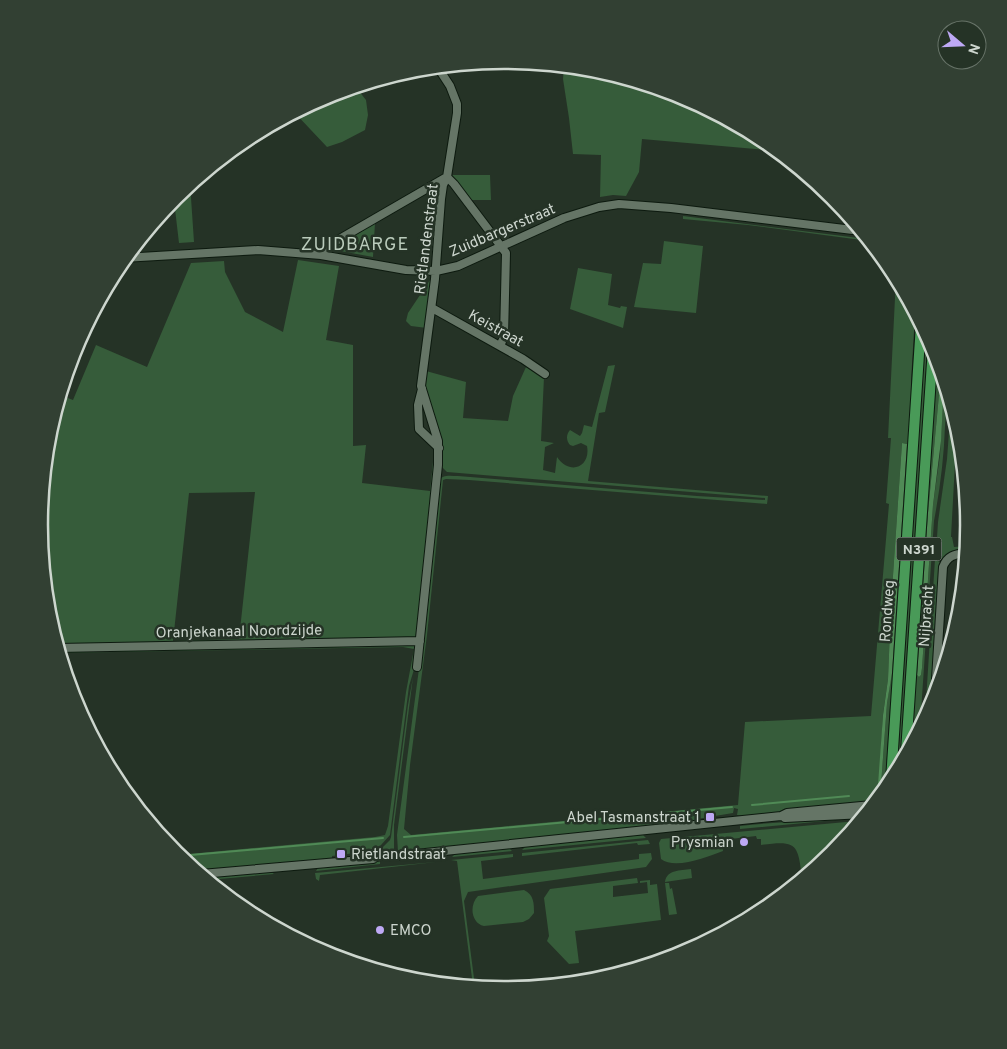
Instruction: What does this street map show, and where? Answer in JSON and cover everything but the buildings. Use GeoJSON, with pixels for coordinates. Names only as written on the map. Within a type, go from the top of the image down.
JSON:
{"type":"FeatureCollection","features":[{"type":"Feature","properties":{"kind":"main road","name":"Rondweg"},"geometry":{"type":"LineString","coordinates":[[893,761],[920,340]]}},
{"type":"Feature","properties":{"kind":"main road","name":"Rondweg"},"geometry":{"type":"LineString","coordinates":[[907,735],[932,368]]}},
{"type":"Feature","properties":{"kind":"street","name":"Rietlandenstraat"},"geometry":{"type":"LineString","coordinates":[[439,448],[420,429],[418,405],[422,390],[432,308],[442,187],[447,177],[457,113],[457,104],[450,86],[441,72]]}},
{"type":"Feature","properties":{"kind":"street"},"geometry":{"type":"LineString","coordinates":[[321,255],[324,248],[447,177],[502,246],[507,259],[504,337],[500,346]]}},
{"type":"Feature","properties":{"kind":"street","name":"Zuidbargerstraat"},"geometry":{"type":"LineString","coordinates":[[134,257],[258,250],[321,255],[406,270],[436,270],[458,266],[564,218],[598,207],[619,204],[671,208],[851,230]]}},
{"type":"Feature","properties":{"kind":"street","name":"Keistraat"},"geometry":{"type":"LineString","coordinates":[[432,308],[523,359],[545,374]]}},
{"type":"Feature","properties":{"kind":"street","name":"Rietlandenstraat"},"geometry":{"type":"LineString","coordinates":[[417,667],[439,448],[422,390]]}},
{"type":"Feature","properties":{"kind":"street","name":"Nijbracht"},"geometry":{"type":"LineString","coordinates":[[937,665],[943,567],[948,558],[959,554]]}},
{"type":"Feature","properties":{"kind":"street","name":"Oranjekanaal Noordzijde"},"geometry":{"type":"LineString","coordinates":[[65,648],[420,641]]}},
{"type":"Feature","properties":{"kind":"street"},"geometry":{"type":"LineString","coordinates":[[210,873],[368,859],[375,856],[392,857],[862,806]]}},
{"type":"Feature","properties":{"kind":"street"},"geometry":{"type":"LineString","coordinates":[[781,816],[788,818],[855,814]]}},
{"type":"Feature","properties":{"kind":"shaded area"},"geometry":{"type":"Polygon","coordinates":[[[564,72],[622,84],[650,93],[678,103],[705,116],[763,150],[642,139],[639,172],[626,196],[600,197],[601,155],[573,154],[564,72]]]}},
{"type":"Feature","properties":{"kind":"shaded area"},"geometry":{"type":"Polygon","coordinates":[[[360,92],[366,100],[368,115],[365,130],[342,142],[327,147],[299,118],[329,103],[360,92]]]}},
{"type":"Feature","properties":{"kind":"shaded area"},"geometry":{"type":"Polygon","coordinates":[[[452,175],[490,175],[491,200],[470,200],[452,175]]]}},
{"type":"Feature","properties":{"kind":"shaded area"},"geometry":{"type":"Polygon","coordinates":[[[191,193],[194,242],[179,243],[175,209],[191,193]]]}},
{"type":"Feature","properties":{"kind":"shaded area"},"geometry":{"type":"Polygon","coordinates":[[[683,216],[857,238],[859,240],[748,225],[683,219],[683,216]]]}},
{"type":"Feature","properties":{"kind":"shaded area"},"geometry":{"type":"Polygon","coordinates":[[[375,223],[373,257],[335,250],[334,245],[366,224],[375,223]]]}},
{"type":"Feature","properties":{"kind":"shaded area"},"geometry":{"type":"Polygon","coordinates":[[[664,241],[703,246],[696,313],[634,307],[643,263],[661,264],[664,241]]]}},
{"type":"Feature","properties":{"kind":"shaded area"},"geometry":{"type":"Polygon","coordinates":[[[298,260],[339,266],[326,340],[353,345],[353,446],[366,445],[362,483],[430,491],[433,462],[437,464],[417,638],[64,647],[51,584],[48,554],[48,495],[56,436],[66,397],[73,400],[96,345],[147,367],[191,263],[224,261],[225,272],[245,312],[283,332],[298,260]],[[255,492],[189,493],[173,641],[239,639],[255,492]]]}},
{"type":"Feature","properties":{"kind":"shaded area"},"geometry":{"type":"Polygon","coordinates":[[[578,268],[612,274],[608,305],[620,308],[621,306],[627,307],[623,328],[570,309],[578,268]]]}},
{"type":"Feature","properties":{"kind":"shaded area"},"geometry":{"type":"Polygon","coordinates":[[[430,280],[433,280],[427,328],[411,326],[406,321],[408,313],[430,280]]]}},
{"type":"Feature","properties":{"kind":"shaded area"},"geometry":{"type":"Polygon","coordinates":[[[895,292],[914,328],[911,381],[911,430],[886,773],[881,780],[887,703],[892,669],[907,444],[902,443],[888,679],[883,714],[879,783],[864,803],[742,816],[737,815],[738,809],[734,808],[733,813],[697,819],[697,823],[398,852],[397,835],[420,661],[438,481],[442,477],[458,476],[765,500],[765,498],[447,472],[441,466],[443,466],[441,437],[425,389],[426,371],[466,382],[463,418],[508,421],[513,396],[526,367],[544,377],[541,441],[554,443],[545,447],[543,470],[555,473],[557,457],[562,463],[573,467],[583,464],[586,459],[587,446],[581,443],[573,446],[570,445],[567,435],[570,430],[580,436],[584,425],[592,427],[608,366],[615,365],[605,412],[599,413],[588,481],[768,496],[767,504],[469,480],[443,480],[404,829],[411,835],[738,805],[745,722],[871,716],[889,504],[886,503],[891,438],[888,438],[895,292]]]}},
{"type":"Feature","properties":{"kind":"shaded area"},"geometry":{"type":"Polygon","coordinates":[[[923,346],[929,360],[904,741],[899,751],[901,682],[923,346]]]}},
{"type":"Feature","properties":{"kind":"shaded area"},"geometry":{"type":"Polygon","coordinates":[[[935,379],[939,391],[928,513],[917,675],[919,677],[922,668],[933,505],[940,455],[943,403],[946,413],[944,450],[934,521],[921,707],[911,728],[935,379]]]}},
{"type":"Feature","properties":{"kind":"shaded area"},"geometry":{"type":"Polygon","coordinates":[[[939,391],[943,403],[941,441],[933,505],[922,668],[919,677],[917,675],[928,513],[939,391]]]}},
{"type":"Feature","properties":{"kind":"shaded area"},"geometry":{"type":"Polygon","coordinates":[[[949,429],[955,460],[951,537],[954,547],[959,547],[959,553],[941,559],[936,553],[938,522],[949,429]]]}},
{"type":"Feature","properties":{"kind":"shaded area"},"geometry":{"type":"Polygon","coordinates":[[[902,443],[907,444],[892,673],[887,703],[881,780],[878,785],[883,715],[888,679],[902,443]]]}},
{"type":"Feature","properties":{"kind":"shaded area"},"geometry":{"type":"Polygon","coordinates":[[[935,559],[941,563],[932,680],[926,695],[935,559]]]}},
{"type":"Feature","properties":{"kind":"shaded area"},"geometry":{"type":"Polygon","coordinates":[[[412,644],[416,647],[415,666],[409,686],[390,835],[381,845],[380,851],[332,856],[332,859],[207,870],[189,854],[385,835],[388,826],[406,692],[414,649],[403,647],[66,653],[65,649],[412,644]]]}},
{"type":"Feature","properties":{"kind":"shaded area"},"geometry":{"type":"Polygon","coordinates":[[[413,677],[394,825],[394,852],[382,853],[382,848],[391,837],[413,677]]]}},
{"type":"Feature","properties":{"kind":"shaded area"},"geometry":{"type":"Polygon","coordinates":[[[852,818],[740,829],[740,826],[852,818]]]}},
{"type":"Feature","properties":{"kind":"shaded area"},"geometry":{"type":"Polygon","coordinates":[[[848,822],[826,847],[801,870],[797,851],[794,847],[782,843],[761,845],[761,839],[757,839],[756,836],[722,840],[723,851],[683,863],[667,862],[661,859],[659,843],[661,839],[848,822]]]}},
{"type":"Feature","properties":{"kind":"shaded area"},"geometry":{"type":"Polygon","coordinates":[[[643,835],[646,838],[522,850],[525,847],[643,835]]]}},
{"type":"Feature","properties":{"kind":"shaded area"},"geometry":{"type":"Polygon","coordinates":[[[648,840],[650,844],[638,845],[637,843],[522,856],[522,853],[648,840]]]}},
{"type":"Feature","properties":{"kind":"shaded area"},"geometry":{"type":"Polygon","coordinates":[[[509,848],[512,851],[452,857],[455,854],[509,848]]]}},
{"type":"Feature","properties":{"kind":"shaded area"},"geometry":{"type":"Polygon","coordinates":[[[651,853],[652,859],[646,867],[468,892],[464,901],[474,980],[472,980],[457,861],[451,860],[513,854],[513,857],[481,861],[483,879],[639,859],[639,854],[651,853]]]}},
{"type":"Feature","properties":{"kind":"shaded area"},"geometry":{"type":"Polygon","coordinates":[[[380,861],[380,864],[316,871],[319,866],[380,861]]]}},
{"type":"Feature","properties":{"kind":"shaded area"},"geometry":{"type":"Polygon","coordinates":[[[436,862],[320,875],[319,881],[316,879],[315,873],[436,862]]]}},
{"type":"Feature","properties":{"kind":"shaded area"},"geometry":{"type":"Polygon","coordinates":[[[691,869],[692,878],[665,882],[671,873],[691,869]]]}},
{"type":"Feature","properties":{"kind":"shaded area"},"geometry":{"type":"Polygon","coordinates":[[[270,871],[274,874],[218,879],[215,877],[270,871]]]}},
{"type":"Feature","properties":{"kind":"shaded area"},"geometry":{"type":"Polygon","coordinates":[[[637,878],[638,883],[613,886],[613,897],[648,893],[647,882],[640,883],[640,881],[650,880],[650,885],[657,884],[661,920],[575,931],[579,963],[569,964],[547,941],[549,936],[544,898],[550,889],[637,878]]]}},
{"type":"Feature","properties":{"kind":"shaded area"},"geometry":{"type":"Polygon","coordinates":[[[665,883],[669,883],[670,889],[672,888],[677,914],[669,915],[665,883]]]}},
{"type":"Feature","properties":{"kind":"shaded area"},"geometry":{"type":"Polygon","coordinates":[[[524,890],[532,897],[534,913],[529,919],[523,922],[484,926],[474,918],[473,904],[478,896],[524,890]]]}},
{"type":"Feature","properties":{"kind":"waterway"},"geometry":{"type":"LineString","coordinates":[[752,805],[849,796]]}},
{"type":"Feature","properties":{"kind":"waterway"},"geometry":{"type":"LineString","coordinates":[[404,837],[732,807]]}},
{"type":"Feature","properties":{"kind":"waterway"},"geometry":{"type":"LineString","coordinates":[[190,855],[383,838]]}},
{"type":"Feature","properties":{"kind":"place","name":"Abel Tasmanstraat 1"},"geometry":{"type":"Point","coordinates":[710,817]}},
{"type":"Feature","properties":{"kind":"place","name":"Prysmian"},"geometry":{"type":"Point","coordinates":[744,842]}},
{"type":"Feature","properties":{"kind":"place","name":"Rietlandstraat"},"geometry":{"type":"Point","coordinates":[341,854]}},
{"type":"Feature","properties":{"kind":"place","name":"EMCO"},"geometry":{"type":"Point","coordinates":[380,930]}},
{"type":"Feature","properties":{"kind":"district","name":"ZUIDBARGE"},"geometry":{"type":"Point","coordinates":[355,244]}}]}
